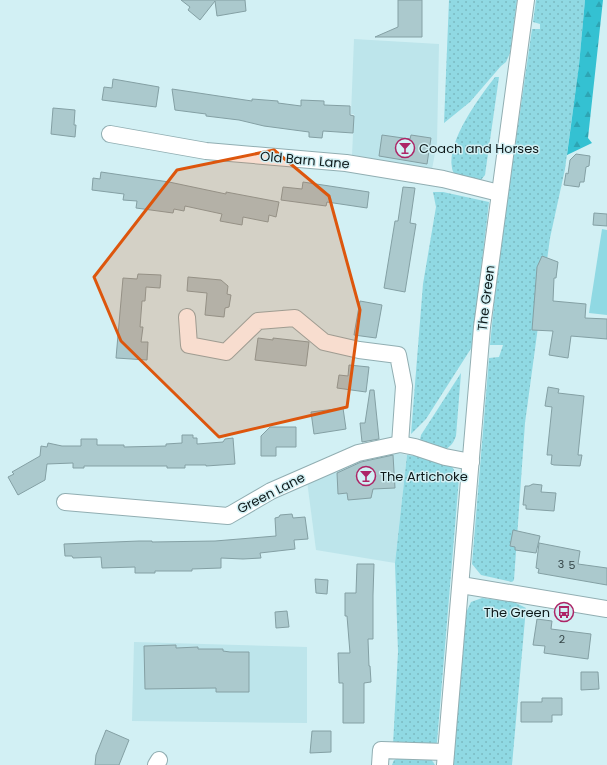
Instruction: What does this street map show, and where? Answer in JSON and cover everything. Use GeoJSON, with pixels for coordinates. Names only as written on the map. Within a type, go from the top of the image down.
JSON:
{"type":"FeatureCollection","features":[{"type":"Feature","properties":{"kind":"street","name":"The Green"},"geometry":{"type":"LineString","coordinates":[[446,759],[481,340],[499,193],[526,0]]}},
{"type":"Feature","properties":{"kind":"street","name":"Old Barn Lane"},"geometry":{"type":"LineString","coordinates":[[110,134],[206,151],[346,163],[443,179],[499,193]]}},
{"type":"Feature","properties":{"kind":"street"},"geometry":{"type":"LineString","coordinates":[[187,317],[189,345],[226,352],[258,321],[295,318],[324,342],[359,350],[398,355],[404,386],[400,444]]}},
{"type":"Feature","properties":{"kind":"street","name":"Green Lane"},"geometry":{"type":"LineString","coordinates":[[65,502],[228,516],[271,491],[358,453],[400,444],[415,447],[445,457],[471,462]]}},
{"type":"Feature","properties":{"kind":"street"},"geometry":{"type":"LineString","coordinates":[[461,585],[607,609]]}},
{"type":"Feature","properties":{"kind":"street"},"geometry":{"type":"LineString","coordinates":[[380,765],[381,750],[446,759]]}},
{"type":"Feature","properties":{"kind":"highlighted area"},"geometry":{"type":"Polygon","coordinates":[[[274,150],[329,196],[360,310],[347,407],[219,437],[121,341],[94,277],[177,170],[274,150]]]}},
{"type":"Feature","properties":{"kind":"shaded area"},"geometry":{"type":"Polygon","coordinates":[[[449,0],[517,0],[510,53],[506,62],[470,102],[444,123],[449,0]]]}},
{"type":"Feature","properties":{"kind":"shaded area"},"geometry":{"type":"Polygon","coordinates":[[[536,0],[585,0],[579,65],[565,169],[550,238],[525,423],[514,580],[512,582],[481,575],[472,564],[489,358],[499,357],[503,345],[490,345],[498,264],[532,29],[540,29],[540,24],[533,22],[536,0]]]}},
{"type":"Feature","properties":{"kind":"shaded area"},"geometry":{"type":"Polygon","coordinates":[[[354,39],[439,44],[437,143],[432,169],[352,155],[354,114],[351,114],[354,39]]]}},
{"type":"Feature","properties":{"kind":"shaded area"},"geometry":{"type":"Polygon","coordinates":[[[495,77],[499,77],[485,175],[481,180],[455,176],[452,169],[452,157],[454,145],[459,132],[473,108],[495,77]]]}},
{"type":"Feature","properties":{"kind":"shaded area"},"geometry":{"type":"Polygon","coordinates":[[[433,192],[443,192],[489,202],[472,347],[426,419],[411,434],[423,284],[436,207],[433,192]]]}},
{"type":"Feature","properties":{"kind":"shaded area"},"geometry":{"type":"Polygon","coordinates":[[[602,229],[607,230],[607,315],[589,313],[602,229]]]}},
{"type":"Feature","properties":{"kind":"shaded area"},"geometry":{"type":"Polygon","coordinates":[[[461,373],[456,436],[451,445],[443,451],[420,440],[421,435],[461,373]]]}},
{"type":"Feature","properties":{"kind":"shaded area"},"geometry":{"type":"Polygon","coordinates":[[[393,452],[407,455],[395,563],[316,550],[307,481],[333,466],[393,452]]]}},
{"type":"Feature","properties":{"kind":"shaded area"},"geometry":{"type":"Polygon","coordinates":[[[407,455],[425,457],[451,465],[459,478],[437,742],[435,746],[393,745],[398,652],[395,563],[407,455]]]}},
{"type":"Feature","properties":{"kind":"shaded area"},"geometry":{"type":"Polygon","coordinates":[[[482,598],[514,602],[526,608],[512,765],[452,765],[465,615],[471,602],[482,598]]]}},
{"type":"Feature","properties":{"kind":"shaded area"},"geometry":{"type":"Polygon","coordinates":[[[134,642],[307,647],[307,723],[132,721],[134,642]]]}},
{"type":"Feature","properties":{"kind":"shaded area"},"geometry":{"type":"Polygon","coordinates":[[[401,757],[431,759],[435,765],[392,765],[394,760],[401,757]]]}},
{"type":"Feature","properties":{"kind":"green space"},"geometry":{"type":"Polygon","coordinates":[[[585,0],[603,0],[588,138],[592,143],[567,155],[579,65],[585,0]]]}},
{"type":"Feature","properties":{"kind":"building"},"geometry":{"type":"Polygon","coordinates":[[[181,0],[245,0],[246,11],[217,16],[215,1],[200,20],[188,10],[190,7],[181,0]]]}},
{"type":"Feature","properties":{"kind":"building"},"geometry":{"type":"Polygon","coordinates":[[[398,0],[422,0],[422,37],[375,37],[398,27],[398,0]]]}},
{"type":"Feature","properties":{"kind":"building"},"geometry":{"type":"Polygon","coordinates":[[[113,79],[159,87],[156,107],[102,100],[104,87],[112,88],[113,79]]]}},
{"type":"Feature","properties":{"kind":"building"},"geometry":{"type":"Polygon","coordinates":[[[172,89],[252,101],[252,99],[278,101],[278,103],[301,106],[301,100],[324,101],[324,105],[350,106],[350,115],[354,116],[353,133],[323,131],[322,138],[309,137],[309,132],[264,126],[239,120],[206,116],[206,114],[175,110],[172,89]]]}},
{"type":"Feature","properties":{"kind":"building"},"geometry":{"type":"Polygon","coordinates":[[[53,108],[75,110],[75,137],[51,134],[53,108]]]}},
{"type":"Feature","properties":{"kind":"building","name":"Coach and Horses"},"geometry":{"type":"Polygon","coordinates":[[[382,135],[410,139],[411,135],[431,138],[427,164],[379,156],[382,135]]]}},
{"type":"Feature","properties":{"kind":"building"},"geometry":{"type":"Polygon","coordinates":[[[576,154],[590,156],[589,166],[586,167],[584,182],[580,182],[579,187],[564,185],[566,173],[568,174],[570,160],[576,154]]]}},
{"type":"Feature","properties":{"kind":"building"},"geometry":{"type":"Polygon","coordinates":[[[101,172],[169,182],[226,194],[226,192],[279,202],[276,217],[269,215],[268,222],[243,217],[242,225],[220,221],[222,214],[185,206],[184,211],[174,209],[173,213],[136,208],[137,201],[123,200],[124,194],[92,190],[93,178],[100,179],[101,172]]]}},
{"type":"Feature","properties":{"kind":"building"},"geometry":{"type":"Polygon","coordinates":[[[303,182],[369,192],[367,208],[327,202],[326,206],[281,200],[283,187],[302,189],[303,182]]]}},
{"type":"Feature","properties":{"kind":"building"},"geometry":{"type":"Polygon","coordinates":[[[403,187],[415,188],[410,223],[416,224],[405,292],[384,288],[395,221],[398,221],[403,187]]]}},
{"type":"Feature","properties":{"kind":"building"},"geometry":{"type":"Polygon","coordinates":[[[594,213],[607,214],[607,226],[593,225],[594,213]]]}},
{"type":"Feature","properties":{"kind":"building"},"geometry":{"type":"Polygon","coordinates":[[[542,256],[558,262],[556,278],[554,278],[553,301],[586,304],[585,318],[607,319],[607,339],[571,336],[568,358],[549,355],[553,331],[532,330],[537,267],[542,256]]]}},
{"type":"Feature","properties":{"kind":"building"},"geometry":{"type":"Polygon","coordinates":[[[138,274],[161,275],[160,288],[146,287],[145,301],[142,301],[140,327],[143,327],[141,342],[148,342],[147,360],[116,358],[123,278],[137,279],[138,274]]]}},
{"type":"Feature","properties":{"kind":"building"},"geometry":{"type":"Polygon","coordinates":[[[188,277],[221,280],[228,286],[227,294],[231,295],[229,307],[225,308],[224,317],[205,315],[207,293],[187,291],[188,277]]]}},
{"type":"Feature","properties":{"kind":"building"},"geometry":{"type":"Polygon","coordinates":[[[360,301],[382,305],[376,338],[354,335],[360,301]]]}},
{"type":"Feature","properties":{"kind":"building"},"geometry":{"type":"Polygon","coordinates":[[[258,338],[309,342],[306,366],[255,360],[258,338]]]}},
{"type":"Feature","properties":{"kind":"building"},"geometry":{"type":"Polygon","coordinates":[[[349,365],[369,367],[366,392],[337,388],[339,375],[348,376],[349,365]]]}},
{"type":"Feature","properties":{"kind":"building"},"geometry":{"type":"Polygon","coordinates":[[[548,387],[559,389],[558,393],[584,396],[578,455],[582,455],[580,466],[551,464],[552,455],[547,455],[552,407],[545,406],[548,387]]]}},
{"type":"Feature","properties":{"kind":"building"},"geometry":{"type":"Polygon","coordinates":[[[370,390],[374,390],[379,439],[362,442],[360,423],[365,423],[370,390]]]}},
{"type":"Feature","properties":{"kind":"building"},"geometry":{"type":"Polygon","coordinates":[[[343,408],[346,429],[314,434],[311,412],[343,408]]]}},
{"type":"Feature","properties":{"kind":"building"},"geometry":{"type":"Polygon","coordinates":[[[270,427],[296,427],[296,447],[276,447],[276,456],[261,456],[261,436],[270,427]]]}},
{"type":"Feature","properties":{"kind":"building"},"geometry":{"type":"Polygon","coordinates":[[[182,435],[193,435],[193,438],[197,438],[197,444],[223,442],[225,439],[233,438],[235,464],[206,466],[185,465],[185,468],[167,468],[167,466],[84,466],[84,468],[73,468],[73,463],[47,464],[45,480],[18,495],[8,477],[14,474],[12,472],[40,456],[41,446],[47,447],[48,443],[62,446],[81,446],[81,439],[97,439],[97,445],[124,445],[124,447],[166,446],[166,444],[182,443],[182,435]]]}},
{"type":"Feature","properties":{"kind":"building","name":"The Artichoke"},"geometry":{"type":"Polygon","coordinates":[[[393,455],[395,488],[373,489],[371,498],[348,500],[347,493],[338,494],[337,473],[361,462],[393,455]]]}},
{"type":"Feature","properties":{"kind":"building"},"geometry":{"type":"Polygon","coordinates":[[[533,484],[542,485],[541,492],[556,493],[554,511],[526,509],[526,505],[523,505],[525,486],[533,484]]]}},
{"type":"Feature","properties":{"kind":"building"},"geometry":{"type":"Polygon","coordinates":[[[292,514],[293,518],[305,517],[308,539],[294,540],[295,549],[260,553],[261,558],[221,558],[221,568],[192,569],[192,571],[155,571],[155,573],[135,573],[135,567],[102,568],[101,557],[73,558],[72,556],[65,556],[64,544],[139,541],[215,541],[276,536],[275,518],[279,517],[280,515],[292,514]]]}},
{"type":"Feature","properties":{"kind":"building"},"geometry":{"type":"Polygon","coordinates":[[[513,530],[540,536],[536,553],[515,550],[515,547],[510,546],[513,530]]]}},
{"type":"Feature","properties":{"kind":"building"},"geometry":{"type":"Polygon","coordinates":[[[539,543],[580,551],[578,564],[607,568],[607,585],[538,573],[539,569],[536,568],[539,543]]]}},
{"type":"Feature","properties":{"kind":"building"},"geometry":{"type":"Polygon","coordinates":[[[357,564],[374,564],[373,639],[368,639],[371,682],[364,683],[364,723],[343,723],[343,683],[339,683],[338,653],[350,653],[347,616],[345,616],[345,593],[356,593],[357,564]]]}},
{"type":"Feature","properties":{"kind":"building"},"geometry":{"type":"Polygon","coordinates":[[[315,579],[328,580],[327,594],[316,593],[315,579]]]}},
{"type":"Feature","properties":{"kind":"building"},"geometry":{"type":"Polygon","coordinates":[[[287,611],[289,627],[276,628],[275,612],[287,611]]]}},
{"type":"Feature","properties":{"kind":"building"},"geometry":{"type":"Polygon","coordinates":[[[537,619],[552,621],[551,629],[591,634],[588,659],[544,653],[545,646],[533,645],[537,619]]]}},
{"type":"Feature","properties":{"kind":"building"},"geometry":{"type":"Polygon","coordinates":[[[176,645],[176,648],[198,647],[198,649],[223,649],[223,651],[230,652],[249,652],[249,692],[216,692],[216,688],[145,689],[144,646],[176,645]]]}},
{"type":"Feature","properties":{"kind":"building"},"geometry":{"type":"Polygon","coordinates":[[[581,672],[598,672],[599,689],[581,690],[581,672]]]}},
{"type":"Feature","properties":{"kind":"building"},"geometry":{"type":"Polygon","coordinates":[[[542,698],[562,698],[562,715],[552,715],[552,722],[521,722],[521,702],[542,702],[542,698]]]}},
{"type":"Feature","properties":{"kind":"building"},"geometry":{"type":"Polygon","coordinates":[[[106,730],[129,740],[119,765],[95,765],[96,755],[106,730]]]}},
{"type":"Feature","properties":{"kind":"building"},"geometry":{"type":"Polygon","coordinates":[[[312,731],[331,731],[331,752],[310,753],[312,731]]]}},
{"type":"Feature","properties":{"kind":"place","name":"Coach and Horses"},"geometry":{"type":"Point","coordinates":[405,148]}},
{"type":"Feature","properties":{"kind":"place","name":"The Artichoke"},"geometry":{"type":"Point","coordinates":[366,476]}},
{"type":"Feature","properties":{"kind":"place","name":"The Green"},"geometry":{"type":"Point","coordinates":[564,612]}}]}
